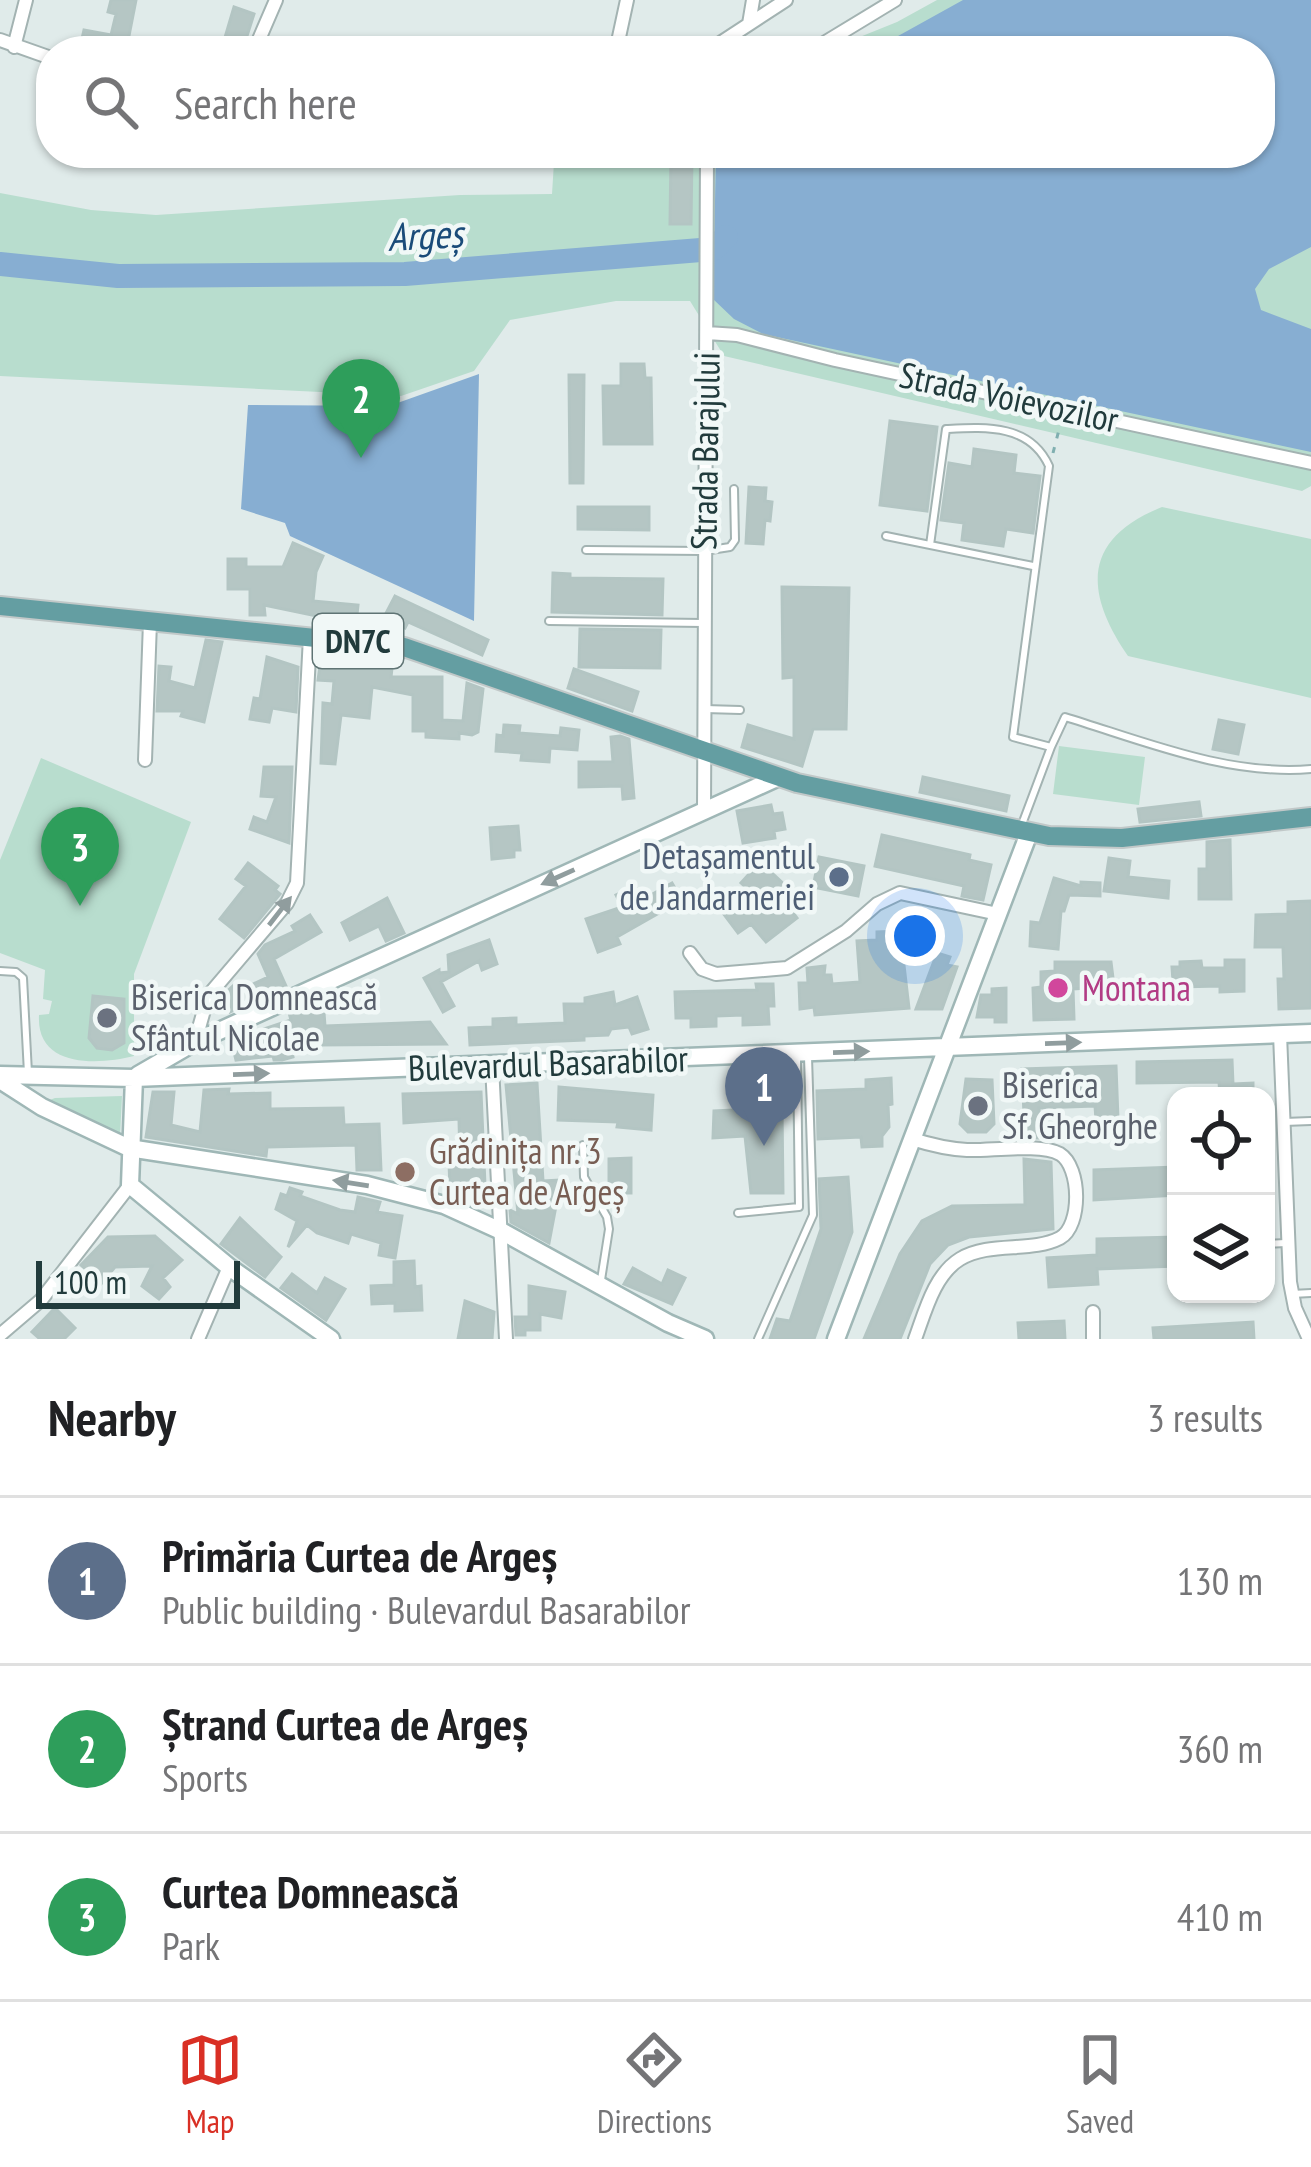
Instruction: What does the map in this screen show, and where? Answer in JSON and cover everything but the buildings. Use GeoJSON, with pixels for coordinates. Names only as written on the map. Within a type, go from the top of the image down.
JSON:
{"type":"FeatureCollection","features":[{"type":"Feature","properties":{"kind":"main road","name":"DN7C"},"geometry":{"type":"LineString","coordinates":[[0,606],[426,652],[779,777],[1025,832],[1092,840],[1311,817]]}},
{"type":"Feature","properties":{"kind":"main road"},"geometry":{"type":"LineString","coordinates":[[331,1339],[229,1267],[130,1185],[134,1078],[195,1042],[779,777]]}},
{"type":"Feature","properties":{"kind":"main road"},"geometry":{"type":"LineString","coordinates":[[836,1339],[1025,832]]}},
{"type":"Feature","properties":{"kind":"main road","name":"Bulevardul Basarabilor"},"geometry":{"type":"LineString","coordinates":[[0,1078],[491,1066],[1311,1033]]}},
{"type":"Feature","properties":{"kind":"main road"},"geometry":{"type":"LineString","coordinates":[[0,1078],[42,1107],[129,1148],[396,1191],[444,1205],[705,1339]]}},
{"type":"Feature","properties":{"kind":"street"},"geometry":{"type":"LineString","coordinates":[[14,47],[26,0]]}},
{"type":"Feature","properties":{"kind":"street"},"geometry":{"type":"LineString","coordinates":[[260,36],[276,0]]}},
{"type":"Feature","properties":{"kind":"street"},"geometry":{"type":"LineString","coordinates":[[619,36],[627,0]]}},
{"type":"Feature","properties":{"kind":"street"},"geometry":{"type":"LineString","coordinates":[[749,24],[753,0]]}},
{"type":"Feature","properties":{"kind":"street"},"geometry":{"type":"LineString","coordinates":[[731,36],[786,0]]}},
{"type":"Feature","properties":{"kind":"street"},"geometry":{"type":"LineString","coordinates":[[836,36],[895,0]]}},
{"type":"Feature","properties":{"kind":"street"},"geometry":{"type":"LineString","coordinates":[[0,40],[36,54]]}},
{"type":"Feature","properties":{"kind":"street","name":"Strada Barajului"},"geometry":{"type":"LineString","coordinates":[[704,811],[707,168]]}},
{"type":"Feature","properties":{"kind":"street","name":"Strada Voievozilor"},"geometry":{"type":"LineString","coordinates":[[706,333],[737,334],[835,361],[1311,463]]}},
{"type":"Feature","properties":{"kind":"street"},"geometry":{"type":"LineString","coordinates":[[145,760],[150,622]]}},
{"type":"Feature","properties":{"kind":"street"},"geometry":{"type":"LineString","coordinates":[[195,1042],[208,996],[287,903],[297,883],[310,637]]}},
{"type":"Feature","properties":{"kind":"street"},"geometry":{"type":"LineString","coordinates":[[690,953],[702,969],[716,974],[787,968],[900,893],[998,914]]}},
{"type":"Feature","properties":{"kind":"street"},"geometry":{"type":"LineString","coordinates":[[1280,1034],[1292,1294],[1310,1339]]}},
{"type":"Feature","properties":{"kind":"street"},"geometry":{"type":"LineString","coordinates":[[491,1066],[506,1339]]}},
{"type":"Feature","properties":{"kind":"street"},"geometry":{"type":"LineString","coordinates":[[913,1139],[965,1150],[1060,1154],[1070,1164],[1075,1213],[1071,1227],[1058,1239],[993,1249],[958,1261],[932,1294],[915,1339]]}},
{"type":"Feature","properties":{"kind":"street"},"geometry":{"type":"LineString","coordinates":[[0,1335],[40,1300],[130,1185]]}},
{"type":"Feature","properties":{"kind":"street"},"geometry":{"type":"LineString","coordinates":[[199,1339],[229,1267]]}},
{"type":"Feature","properties":{"kind":"street"},"geometry":{"type":"LineString","coordinates":[[1093,1312],[1093,1339]]}},
{"type":"Feature","properties":{"kind":"lane"},"geometry":{"type":"LineString","coordinates":[[930,545],[946,429],[1009,430],[1028,438],[1043,453],[1049,466],[1013,737],[1051,748]]}},
{"type":"Feature","properties":{"kind":"lane"},"geometry":{"type":"LineString","coordinates":[[586,550],[730,547],[735,540],[734,489]]}},
{"type":"Feature","properties":{"kind":"lane"},"geometry":{"type":"LineString","coordinates":[[886,536],[1033,566]]}},
{"type":"Feature","properties":{"kind":"lane"},"geometry":{"type":"LineString","coordinates":[[549,621],[703,623]]}},
{"type":"Feature","properties":{"kind":"lane"},"geometry":{"type":"LineString","coordinates":[[702,709],[740,710]]}},
{"type":"Feature","properties":{"kind":"lane"},"geometry":{"type":"LineString","coordinates":[[1025,832],[1065,717],[1201,758],[1283,771],[1311,769]]}},
{"type":"Feature","properties":{"kind":"lane"},"geometry":{"type":"LineString","coordinates":[[0,971],[16,972],[23,978],[28,1077]]}},
{"type":"Feature","properties":{"kind":"lane"},"geometry":{"type":"LineString","coordinates":[[738,1213],[799,1208],[802,1054]]}},
{"type":"Feature","properties":{"kind":"lane"},"geometry":{"type":"LineString","coordinates":[[758,1339],[813,1216],[802,1054]]}},
{"type":"Feature","properties":{"kind":"lane"},"geometry":{"type":"LineString","coordinates":[[1284,1122],[1311,1121]]}},
{"type":"Feature","properties":{"kind":"lane"},"geometry":{"type":"LineString","coordinates":[[583,1145],[584,1177],[608,1217],[600,1283]]}},
{"type":"Feature","properties":{"kind":"lane"},"geometry":{"type":"LineString","coordinates":[[1275,1244],[1289,1243]]}},
{"type":"Feature","properties":{"kind":"lane"},"geometry":{"type":"LineString","coordinates":[[1292,1294],[1311,1293]]}},
{"type":"Feature","properties":{"kind":"path"},"geometry":{"type":"LineString","coordinates":[[1049,466],[1064,409]]}},
{"type":"Feature","properties":{"kind":"path"},"geometry":{"type":"LineString","coordinates":[[764,1068],[765,1096]]}},
{"type":"Feature","properties":{"kind":"green space"},"geometry":{"type":"Polygon","coordinates":[[[937,0],[1311,0],[1311,486],[1302,491],[724,356],[690,301],[616,301],[510,320],[474,371],[401,396],[0,376],[0,193],[91,210],[156,215],[460,195],[552,194],[554,168],[1275,168],[1275,36],[862,36],[937,0]]]}},
{"type":"Feature","properties":{"kind":"green space"},"geometry":{"type":"Polygon","coordinates":[[[1162,507],[1311,539],[1311,698],[1128,656],[1104,610],[1098,570],[1104,551],[1117,535],[1162,507]]]}},
{"type":"Feature","properties":{"kind":"green space"},"geometry":{"type":"Polygon","coordinates":[[[1059,746],[1145,757],[1139,805],[1053,794],[1059,746]]]}},
{"type":"Feature","properties":{"kind":"green space"},"geometry":{"type":"Polygon","coordinates":[[[41,758],[191,822],[134,974],[134,1056],[87,1061],[58,1054],[41,1032],[39,1015],[49,1014],[52,1001],[43,999],[45,970],[0,953],[0,860],[41,758]]]}},
{"type":"Feature","properties":{"kind":"green space"},"geometry":{"type":"Polygon","coordinates":[[[122,1096],[120,1136],[47,1101],[55,1098],[122,1096]]]}},
{"type":"Feature","properties":{"kind":"water"},"geometry":{"type":"Polygon","coordinates":[[[963,0],[1311,0],[1311,247],[1269,269],[1255,289],[1261,310],[1311,329],[1311,452],[763,334],[734,319],[713,299],[716,168],[1275,168],[1275,36],[898,36],[963,0]]]}},
{"type":"Feature","properties":{"kind":"water"},"geometry":{"type":"Polygon","coordinates":[[[479,374],[474,621],[290,536],[285,523],[241,509],[248,405],[389,406],[479,374]]]}},
{"type":"Feature","properties":{"kind":"waterway","name":"Argeș"},"geometry":{"type":"LineString","coordinates":[[0,264],[118,276],[405,274],[713,249],[726,237]]}},
{"type":"Feature","properties":{"kind":"place","name":"Ștrand Curtea de Argeș"},"geometry":{"type":"Point","coordinates":[361,458]}},
{"type":"Feature","properties":{"kind":"place","name":"Detașamentul de Jandarmeriei"},"geometry":{"type":"Point","coordinates":[839,877]}},
{"type":"Feature","properties":{"kind":"place","name":"Curtea Domnească"},"geometry":{"type":"Point","coordinates":[80,906]}},
{"type":"Feature","properties":{"kind":"place","name":"Montana"},"geometry":{"type":"Point","coordinates":[1058,988]}},
{"type":"Feature","properties":{"kind":"place","name":"Biserica Domnească Sfântul Nicolae"},"geometry":{"type":"Point","coordinates":[107,1018]}},
{"type":"Feature","properties":{"kind":"place","name":"Biserica Sf. Gheorghe"},"geometry":{"type":"Point","coordinates":[978,1106]}},
{"type":"Feature","properties":{"kind":"place","name":"Primăria Curtea de Argeș"},"geometry":{"type":"Point","coordinates":[764,1146]}},
{"type":"Feature","properties":{"kind":"place","name":"Grădinița nr. 3 Curtea de Argeș"},"geometry":{"type":"Point","coordinates":[405,1172]}}]}
